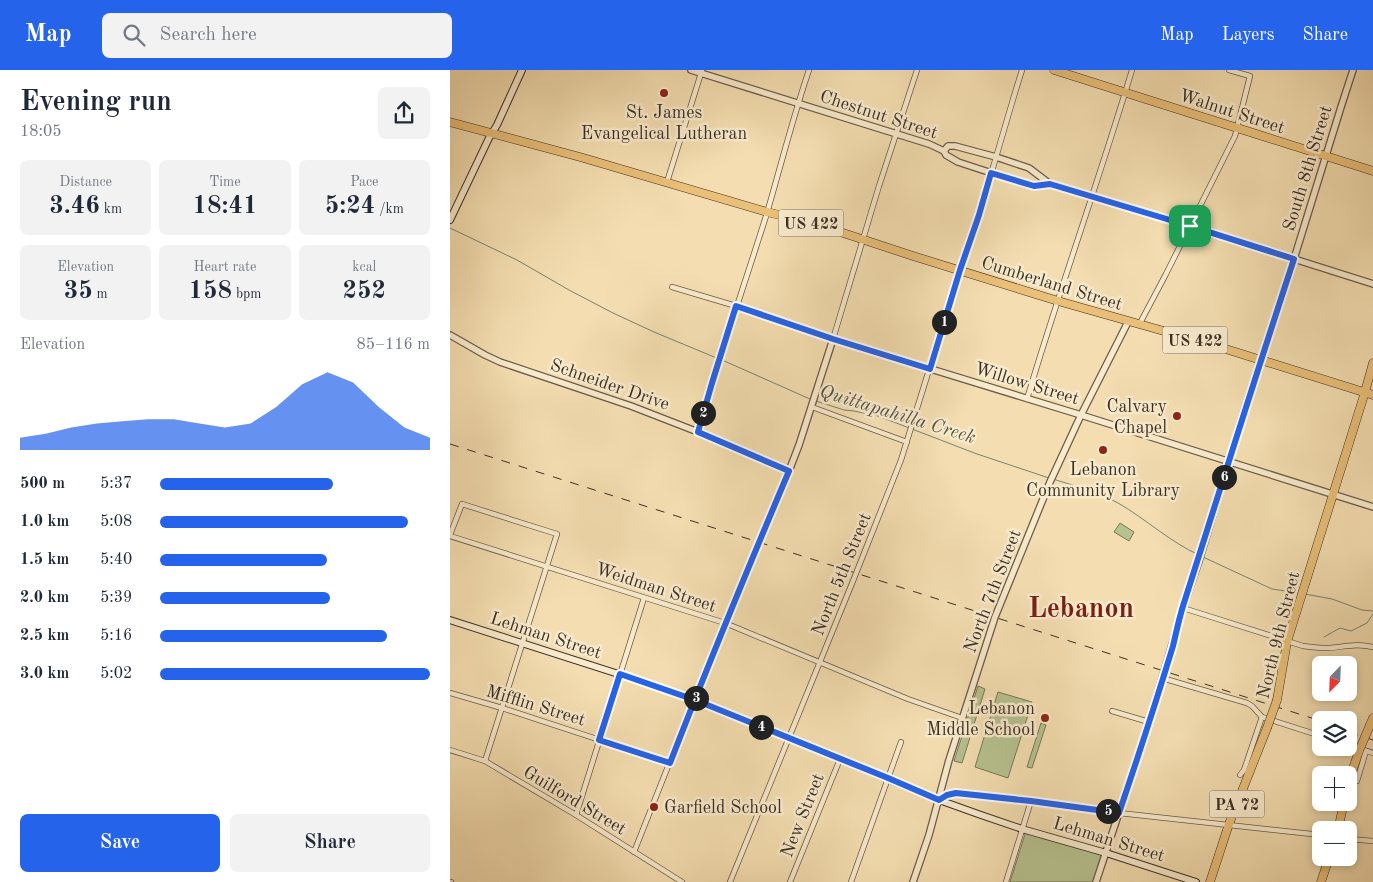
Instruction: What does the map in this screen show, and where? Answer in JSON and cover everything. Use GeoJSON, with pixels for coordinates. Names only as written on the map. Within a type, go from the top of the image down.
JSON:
{"type":"FeatureCollection","features":[{"type":"Feature","properties":{"kind":"main road"},"geometry":{"type":"LineString","coordinates":[[450,220],[522,70]]}},
{"type":"Feature","properties":{"kind":"main road","name":"Walnut Street"},"geometry":{"type":"LineString","coordinates":[[1054,70],[1373,171]]}},
{"type":"Feature","properties":{"kind":"main road","name":"US 422"},"geometry":{"type":"LineString","coordinates":[[450,122],[492,133]]}},
{"type":"Feature","properties":{"kind":"main road","name":"Cumberland Street"},"geometry":{"type":"LineString","coordinates":[[492,133],[767,212],[816,224],[1058,301],[1373,394]]}},
{"type":"Feature","properties":{"kind":"main road","name":"PA 72"},"geometry":{"type":"LineString","coordinates":[[1364,392],[1373,363]]}},
{"type":"Feature","properties":{"kind":"main road","name":"North 9th Street"},"geometry":{"type":"LineString","coordinates":[[1210,882],[1229,824],[1277,700],[1288,642],[1364,392]]}},
{"type":"Feature","properties":{"kind":"main road","name":"Lehman Street"},"geometry":{"type":"LineString","coordinates":[[450,620],[695,700],[939,800],[1022,829],[1106,853],[1196,882]]}},
{"type":"Feature","properties":{"kind":"main road"},"geometry":{"type":"LineString","coordinates":[[1357,768],[1372,722]]}},
{"type":"Feature","properties":{"kind":"main road"},"geometry":{"type":"LineString","coordinates":[[1322,882],[1327,866]]}},
{"type":"Feature","properties":{"kind":"street","name":"Chestnut Street"},"geometry":{"type":"LineString","coordinates":[[690,70],[702,72],[929,144],[944,150],[946,155],[958,162],[991,173],[1034,186],[1050,184]]}},
{"type":"Feature","properties":{"kind":"street"},"geometry":{"type":"LineString","coordinates":[[698,432],[809,70]]}},
{"type":"Feature","properties":{"kind":"street"},"geometry":{"type":"LineString","coordinates":[[634,852],[725,623],[799,445],[917,70]]}},
{"type":"Feature","properties":{"kind":"street","name":"North 5th Street"},"geometry":{"type":"LineString","coordinates":[[730,882],[898,469],[979,215],[1022,70]]}},
{"type":"Feature","properties":{"kind":"street"},"geometry":{"type":"LineString","coordinates":[[1028,398],[1132,70]]}},
{"type":"Feature","properties":{"kind":"street"},"geometry":{"type":"LineString","coordinates":[[1139,325],[1235,136],[1250,76],[1230,70]]}},
{"type":"Feature","properties":{"kind":"street","name":"South 8th Street"},"geometry":{"type":"LineString","coordinates":[[1096,882],[1149,722],[1183,608],[1353,70]]}},
{"type":"Feature","properties":{"kind":"street"},"geometry":{"type":"LineString","coordinates":[[667,182],[702,72]]}},
{"type":"Feature","properties":{"kind":"street","name":"Chestnut Street"},"geometry":{"type":"LineString","coordinates":[[944,150],[948,146],[954,146],[996,157],[1029,168],[1050,184],[1373,284]]}},
{"type":"Feature","properties":{"kind":"street","name":"Willow Street"},"geometry":{"type":"LineString","coordinates":[[672,287],[1373,507]]}},
{"type":"Feature","properties":{"kind":"street","name":"North 7th Street"},"geometry":{"type":"LineString","coordinates":[[913,882],[929,835],[939,800],[939,793],[962,718],[995,617],[1053,474],[1128,322]]}},
{"type":"Feature","properties":{"kind":"street","name":"Schneider Drive"},"geometry":{"type":"LineString","coordinates":[[450,335],[500,362],[631,406],[789,471]]}},
{"type":"Feature","properties":{"kind":"street"},"geometry":{"type":"LineString","coordinates":[[813,403],[907,442]]}},
{"type":"Feature","properties":{"kind":"street"},"geometry":{"type":"LineString","coordinates":[[450,536],[461,505],[464,504],[557,534],[486,761]]}},
{"type":"Feature","properties":{"kind":"street","name":"Weidman Street"},"geometry":{"type":"LineString","coordinates":[[450,536],[725,623],[908,699],[962,718]]}},
{"type":"Feature","properties":{"kind":"street"},"geometry":{"type":"LineString","coordinates":[[576,815],[644,598]]}},
{"type":"Feature","properties":{"kind":"street"},"geometry":{"type":"LineString","coordinates":[[1183,608],[1288,642],[1316,648],[1330,648],[1351,644],[1373,647]]}},
{"type":"Feature","properties":{"kind":"street"},"geometry":{"type":"LineString","coordinates":[[1162,678],[1247,703],[1262,717],[1312,733]]}},
{"type":"Feature","properties":{"kind":"street","name":"Mifflin Street"},"geometry":{"type":"LineString","coordinates":[[450,693],[670,763]]}},
{"type":"Feature","properties":{"kind":"street"},"geometry":{"type":"LineString","coordinates":[[1112,711],[1149,722]]}},
{"type":"Feature","properties":{"kind":"street"},"geometry":{"type":"LineString","coordinates":[[1240,775],[1244,770],[1262,717]]}},
{"type":"Feature","properties":{"kind":"street"},"geometry":{"type":"LineString","coordinates":[[850,882],[901,742]]}},
{"type":"Feature","properties":{"kind":"street"},"geometry":{"type":"LineString","coordinates":[[1357,749],[1373,753]]}},
{"type":"Feature","properties":{"kind":"street","name":"Guilford Street"},"geometry":{"type":"LineString","coordinates":[[450,750],[486,761],[682,882]]}},
{"type":"Feature","properties":{"kind":"street","name":"New Street"},"geometry":{"type":"LineString","coordinates":[[790,882],[840,759]]}},
{"type":"Feature","properties":{"kind":"street"},"geometry":{"type":"LineString","coordinates":[[939,800],[947,795],[956,793],[1312,834]]}},
{"type":"Feature","properties":{"kind":"street"},"geometry":{"type":"LineString","coordinates":[[1006,882],[1031,801]]}},
{"type":"Feature","properties":{"kind":"street"},"geometry":{"type":"LineString","coordinates":[[1357,839],[1373,841]]}},
{"type":"Feature","properties":{"kind":"green space"},"geometry":{"type":"Polygon","coordinates":[[[1120,523],[1134,532],[1129,541],[1114,532],[1120,523]]]}},
{"type":"Feature","properties":{"kind":"green space"},"geometry":{"type":"Polygon","coordinates":[[[978,686],[985,689],[962,763],[954,761],[978,686]]]}},
{"type":"Feature","properties":{"kind":"green space"},"geometry":{"type":"Polygon","coordinates":[[[998,692],[1032,702],[1008,778],[975,767],[998,692]]]}},
{"type":"Feature","properties":{"kind":"green space"},"geometry":{"type":"Polygon","coordinates":[[[1041,723],[1046,725],[1032,768],[1027,767],[1041,723]]]}},
{"type":"Feature","properties":{"kind":"green space"},"geometry":{"type":"Polygon","coordinates":[[[1026,831],[1103,854],[1094,882],[1010,882],[1026,831]]]}},
{"type":"Feature","properties":{"kind":"waterway","name":"Quittapahilla Creek"},"geometry":{"type":"LineString","coordinates":[[450,228],[517,260],[613,313],[719,359]]}},
{"type":"Feature","properties":{"kind":"waterway","name":"Quittapahilla Creek"},"geometry":{"type":"LineString","coordinates":[[722,360],[810,399]]}},
{"type":"Feature","properties":{"kind":"waterway","name":"Quittapahilla Creek"},"geometry":{"type":"LineString","coordinates":[[816,401],[844,410],[878,416],[977,454],[1049,478]]}},
{"type":"Feature","properties":{"kind":"waterway","name":"Quittapahilla Creek"},"geometry":{"type":"LineString","coordinates":[[1053,479],[1094,492],[1118,503],[1178,544],[1199,555]]}},
{"type":"Feature","properties":{"kind":"waterway","name":"Quittapahilla Creek"},"geometry":{"type":"LineString","coordinates":[[1203,557],[1272,589],[1299,593]]}},
{"type":"Feature","properties":{"kind":"waterway","name":"Quittapahilla Creek"},"geometry":{"type":"LineString","coordinates":[[1305,594],[1332,599],[1362,610],[1373,611]]}},
{"type":"Feature","properties":{"kind":"waterway"},"geometry":{"type":"LineString","coordinates":[[1324,637],[1340,628],[1351,631],[1367,623],[1373,614]]}},
{"type":"Feature","properties":{"kind":"railway"},"geometry":{"type":"LineString","coordinates":[[450,444],[1312,718]]}},
{"type":"Feature","properties":{"kind":"railway"},"geometry":{"type":"LineString","coordinates":[[1357,735],[1373,740]]}},
{"type":"Feature","properties":{"kind":"place","name":"St. James Evangelical Lutheran"},"geometry":{"type":"Point","coordinates":[664,93]}},
{"type":"Feature","properties":{"kind":"place","name":"Calvary Chapel"},"geometry":{"type":"Point","coordinates":[1177,416]}},
{"type":"Feature","properties":{"kind":"place","name":"Lebanon Community Library"},"geometry":{"type":"Point","coordinates":[1103,450]}},
{"type":"Feature","properties":{"kind":"place","name":"Lebanon Middle School"},"geometry":{"type":"Point","coordinates":[1045,718]}},
{"type":"Feature","properties":{"kind":"place","name":"Garfield School"},"geometry":{"type":"Point","coordinates":[654,807]}},
{"type":"Feature","properties":{"kind":"district","name":"Lebanon"},"geometry":{"type":"Point","coordinates":[1081,607]}},
{"type":"Feature","properties":{"kind":"route"},"geometry":{"type":"LineString","coordinates":[[1190,226],[1050,184],[1034,186],[991,173],[930,369],[736,306],[698,432],[789,471],[725,623],[705,673],[695,700],[670,763],[599,740],[620,674],[695,700],[939,800],[947,795],[956,793],[1076,806],[1119,813],[1149,722],[1244,411],[1294,259],[1190,226]]}}]}
